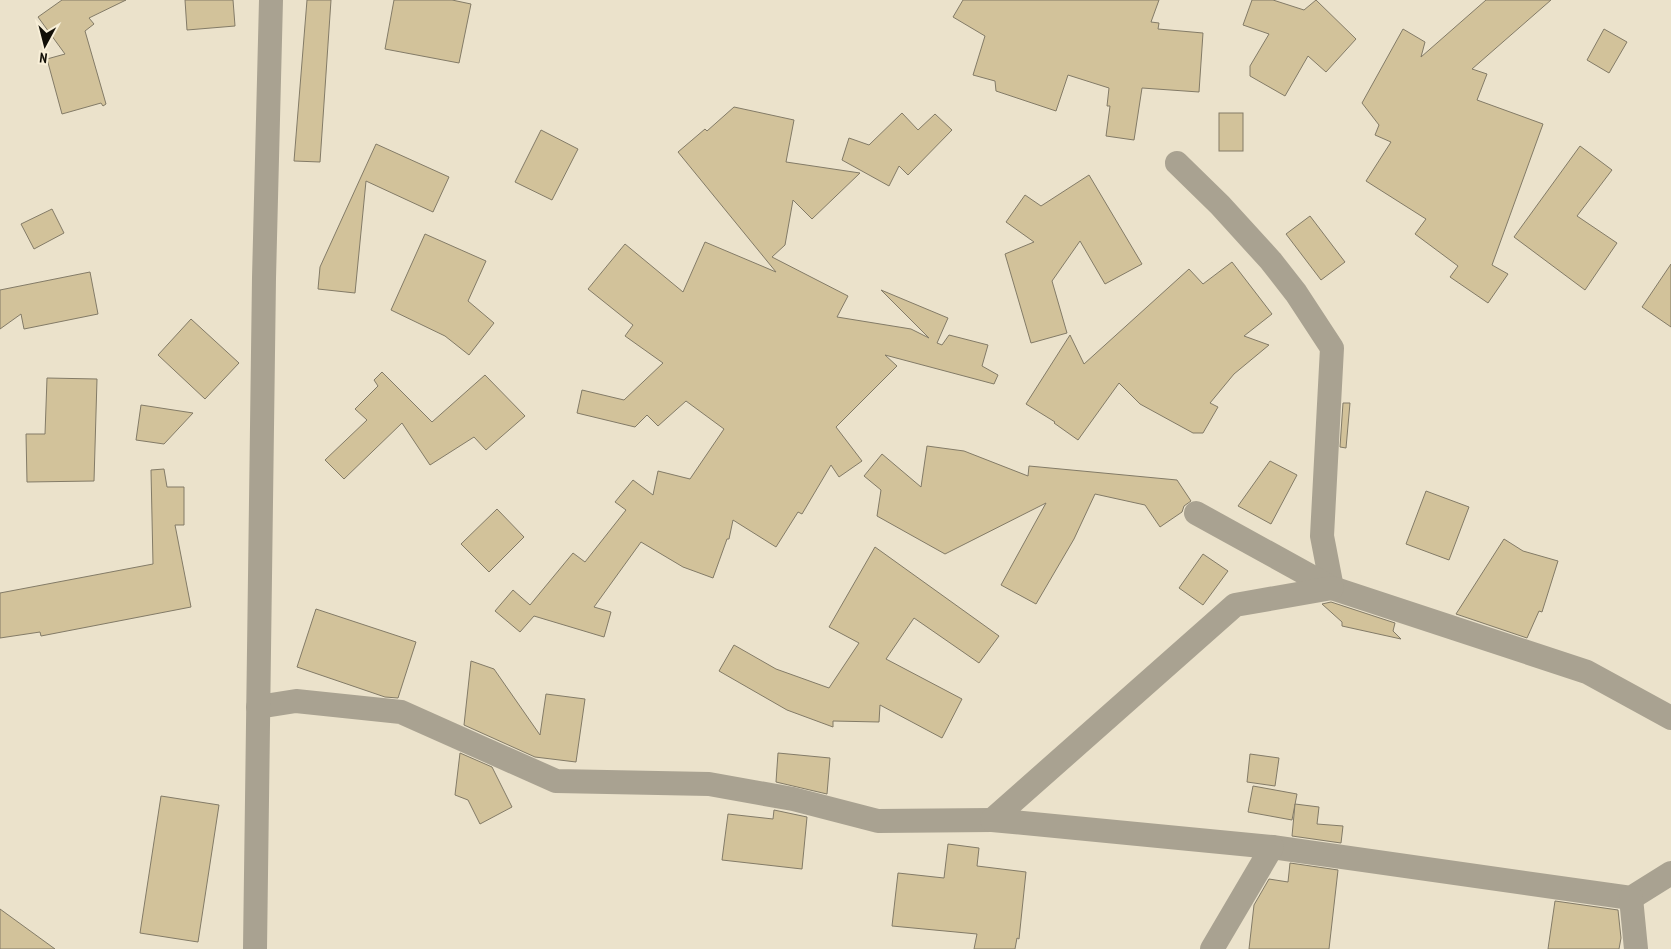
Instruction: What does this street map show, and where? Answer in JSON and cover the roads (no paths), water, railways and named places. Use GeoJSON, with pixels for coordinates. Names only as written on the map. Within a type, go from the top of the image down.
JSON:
{"type":"FeatureCollection","features":[{"type":"Feature","properties":{"kind":"street"},"geometry":{"type":"LineString","coordinates":[[255,949],[264,278],[271,0]]}},
{"type":"Feature","properties":{"kind":"street"},"geometry":{"type":"LineString","coordinates":[[1176,163],[1220,205],[1270,261],[1296,293],[1332,348],[1322,536],[1332,588]]}},
{"type":"Feature","properties":{"kind":"street"},"geometry":{"type":"LineString","coordinates":[[1196,513],[1332,588],[1587,672],[1671,718]]}},
{"type":"Feature","properties":{"kind":"street"},"geometry":{"type":"LineString","coordinates":[[992,820],[1234,605],[1332,588]]}},
{"type":"Feature","properties":{"kind":"street"},"geometry":{"type":"LineString","coordinates":[[258,707],[296,701],[401,712],[556,781],[709,784],[792,799],[878,821],[992,820],[1272,847],[1631,898],[1671,872]]}},
{"type":"Feature","properties":{"kind":"street"},"geometry":{"type":"LineString","coordinates":[[1212,949],[1272,847]]}},
{"type":"Feature","properties":{"kind":"street"},"geometry":{"type":"LineString","coordinates":[[1631,898],[1636,949]]}}]}
